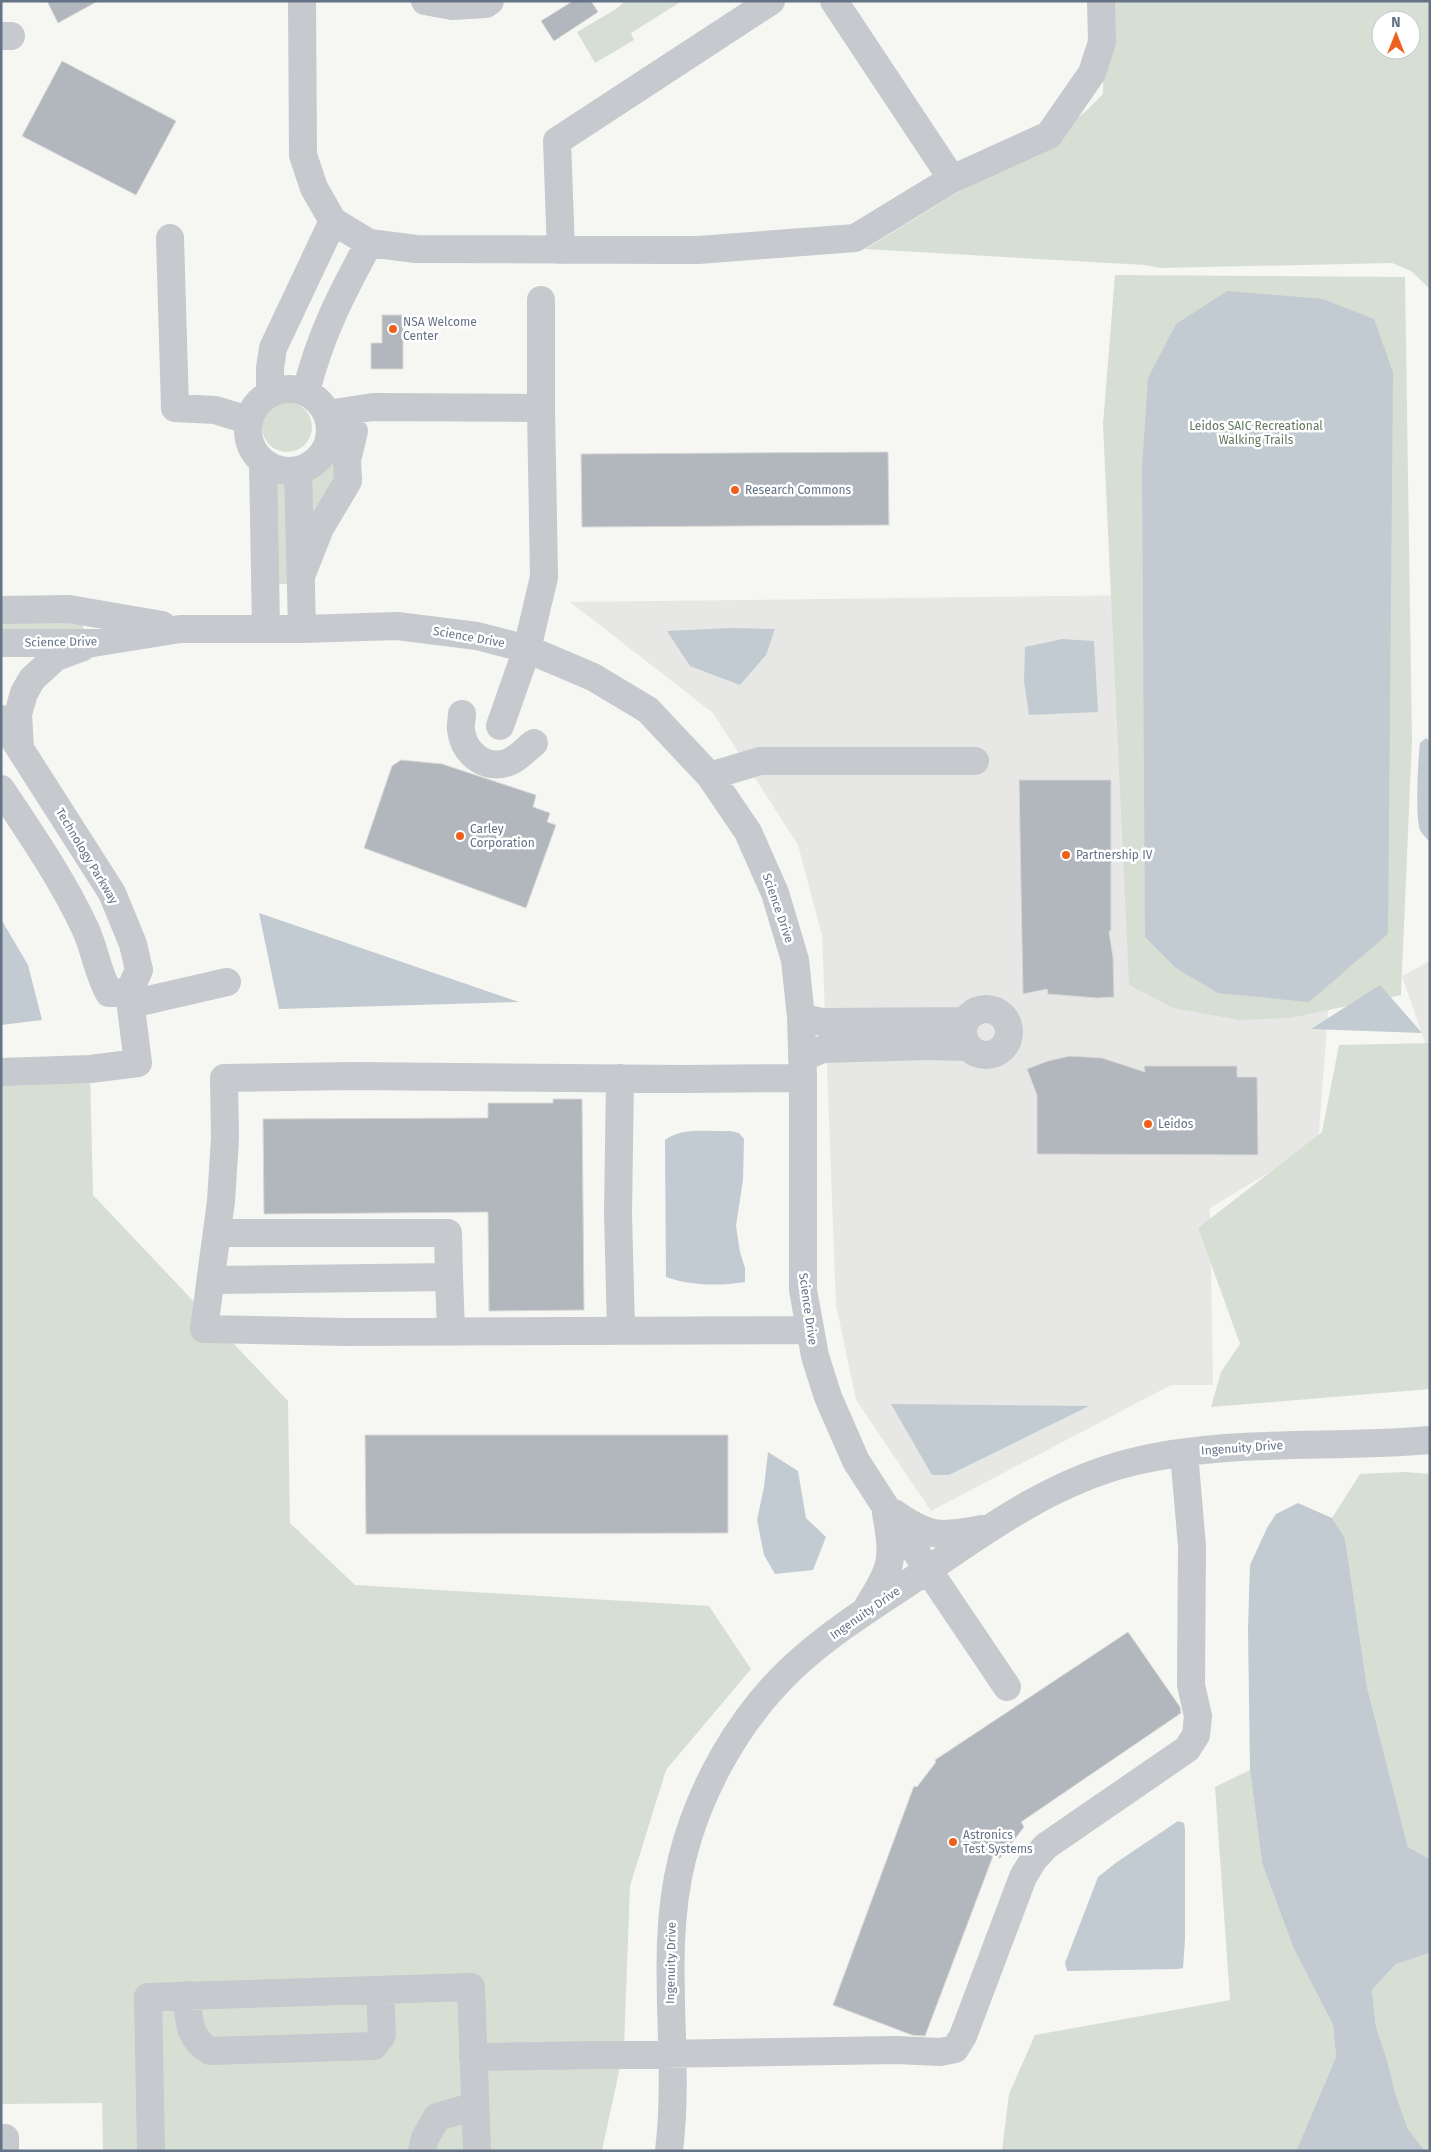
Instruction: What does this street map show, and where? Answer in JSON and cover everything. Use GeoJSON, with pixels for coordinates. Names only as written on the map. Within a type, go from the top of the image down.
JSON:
{"type":"FeatureCollection","features":[{"type":"Feature","properties":{"kind":"street"},"geometry":{"type":"LineString","coordinates":[[302,1],[303,155],[314,188],[333,222],[369,243],[416,250],[698,250],[855,238],[952,179],[1049,135],[1092,74],[1102,42],[1101,1]]}},
{"type":"Feature","properties":{"kind":"street"},"geometry":{"type":"LineString","coordinates":[[425,1],[452,6],[486,4],[490,1]]}},
{"type":"Feature","properties":{"kind":"street"},"geometry":{"type":"LineString","coordinates":[[561,250],[557,141],[771,1]]}},
{"type":"Feature","properties":{"kind":"street"},"geometry":{"type":"LineString","coordinates":[[834,1],[952,179]]}},
{"type":"Feature","properties":{"kind":"street"},"geometry":{"type":"LineString","coordinates":[[270,393],[270,368],[273,348],[333,222]]}},
{"type":"Feature","properties":{"kind":"street"},"geometry":{"type":"LineString","coordinates":[[170,238],[175,408],[215,410],[248,420]]}},
{"type":"Feature","properties":{"kind":"street"},"geometry":{"type":"LineString","coordinates":[[306,392],[314,357],[332,312],[369,243]]}},
{"type":"Feature","properties":{"kind":"street"},"geometry":{"type":"LineString","coordinates":[[500,726],[527,649],[544,577],[541,300]]}},
{"type":"Feature","properties":{"kind":"street"},"geometry":{"type":"LineString","coordinates":[[282,389],[306,392],[322,405],[327,414],[330,428],[328,442],[322,454],[311,464],[298,470],[280,470],[264,462],[255,454],[247,432],[248,420],[260,400],[270,393],[282,389]]}},
{"type":"Feature","properties":{"kind":"street"},"geometry":{"type":"LineString","coordinates":[[327,414],[373,407],[541,408]]}},
{"type":"Feature","properties":{"kind":"street"},"geometry":{"type":"LineString","coordinates":[[301,576],[320,528],[348,481],[347,460],[354,431],[327,414]]}},
{"type":"Feature","properties":{"kind":"street"},"geometry":{"type":"LineString","coordinates":[[264,462],[266,629]]}},
{"type":"Feature","properties":{"kind":"street"},"geometry":{"type":"LineString","coordinates":[[298,470],[302,629]]}},
{"type":"Feature","properties":{"kind":"street","name":"Science Drive"},"geometry":{"type":"LineString","coordinates":[[1,610],[69,609],[180,629]]}},
{"type":"Feature","properties":{"kind":"street","name":"Science Drive"},"geometry":{"type":"LineString","coordinates":[[1,643],[93,643],[180,629],[302,629],[397,626],[477,636],[527,649],[593,677],[648,710],[710,776],[748,832],[775,894],[795,960],[801,1017],[803,1068],[803,1273],[810,1330],[824,1386],[838,1423],[856,1460],[1006,1687]]}},
{"type":"Feature","properties":{"kind":"street"},"geometry":{"type":"LineString","coordinates":[[20,748],[18,714],[24,693],[32,679],[56,657],[93,643]]}},
{"type":"Feature","properties":{"kind":"street"},"geometry":{"type":"LineString","coordinates":[[462,714],[461,730],[465,744],[475,758],[489,765],[508,762],[518,757],[534,742]]}},
{"type":"Feature","properties":{"kind":"street","name":"Technology Parkway"},"geometry":{"type":"LineString","coordinates":[[1,719],[112,893],[133,944],[139,970],[130,998]]}},
{"type":"Feature","properties":{"kind":"street"},"geometry":{"type":"LineString","coordinates":[[710,776],[760,761],[975,761]]}},
{"type":"Feature","properties":{"kind":"street"},"geometry":{"type":"LineString","coordinates":[[1,789],[44,853],[86,929],[100,978],[109,993],[130,998],[227,982]]}},
{"type":"Feature","properties":{"kind":"street"},"geometry":{"type":"LineString","coordinates":[[1,1072],[90,1069],[138,1063],[130,998]]}},
{"type":"Feature","properties":{"kind":"street"},"geometry":{"type":"LineString","coordinates":[[801,1017],[822,1022],[967,1034],[910,1046],[823,1049],[803,1068],[620,1078],[354,1076],[224,1078],[225,1138],[217,1233],[204,1329],[344,1332],[451,1330],[810,1330]]}},
{"type":"Feature","properties":{"kind":"street"},"geometry":{"type":"LineString","coordinates":[[620,1078],[618,1213],[621,1330]]}},
{"type":"Feature","properties":{"kind":"street"},"geometry":{"type":"LineString","coordinates":[[217,1233],[448,1233],[451,1330]]}},
{"type":"Feature","properties":{"kind":"street"},"geometry":{"type":"LineString","coordinates":[[211,1280],[449,1277]]}},
{"type":"Feature","properties":{"kind":"street","name":"Ingenuity Drive"},"geometry":{"type":"LineString","coordinates":[[669,2151],[672,2054],[669,1964],[674,1903],[683,1856],[703,1797],[720,1763],[757,1707],[788,1671],[838,1630],[989,1528],[1033,1500],[1079,1479],[1131,1462],[1184,1453],[1239,1447],[1430,1440]]}},
{"type":"Feature","properties":{"kind":"street"},"geometry":{"type":"LineString","coordinates":[[473,2057],[896,2050],[940,2052],[952,2051],[957,2047],[1023,1877],[1034,1859],[1046,1846],[1187,1749],[1196,1735],[1198,1716],[1191,1686],[1192,1546],[1184,1453]]}},
{"type":"Feature","properties":{"kind":"street"},"geometry":{"type":"LineString","coordinates":[[885,1506],[914,1528],[934,1534],[956,1534],[989,1528]]}},
{"type":"Feature","properties":{"kind":"street"},"geometry":{"type":"LineString","coordinates":[[865,1612],[885,1578],[891,1559],[891,1544],[885,1506]]}},
{"type":"Feature","properties":{"kind":"street"},"geometry":{"type":"LineString","coordinates":[[151,2151],[148,1996],[471,1987],[477,2151]]}},
{"type":"Feature","properties":{"kind":"street"},"geometry":{"type":"LineString","coordinates":[[187,1995],[190,2029],[200,2045],[210,2051],[219,2051],[374,2046],[382,2035],[380,1990]]}},
{"type":"Feature","properties":{"kind":"street"},"geometry":{"type":"LineString","coordinates":[[422,2151],[425,2138],[438,2117],[475,2106]]}},
{"type":"Feature","properties":{"kind":"street"},"geometry":{"type":"LineString","coordinates":[[1,2138],[5,2138],[6,2151]]}},
{"type":"Feature","properties":{"kind":"shaded area","name":"Leidos SAIC Recreational Walking Trails"},"geometry":{"type":"Polygon","coordinates":[[[1227,291],[1323,299],[1374,319],[1393,372],[1388,934],[1309,1002],[1218,993],[1176,968],[1145,937],[1142,468],[1148,378],[1176,324],[1227,291]]]}},
{"type":"Feature","properties":{"kind":"shaded area"},"geometry":{"type":"Polygon","coordinates":[[[1149,595],[1329,1002],[1318,1143],[1210,1208],[1213,1385],[1171,1385],[931,1511],[856,1400],[836,1305],[822,935],[798,845],[713,713],[570,602],[1149,595]]]}},
{"type":"Feature","properties":{"kind":"shaded area"},"geometry":{"type":"Polygon","coordinates":[[[730,628],[775,629],[766,655],[740,685],[690,666],[667,631],[730,628]]]}},
{"type":"Feature","properties":{"kind":"shaded area"},"geometry":{"type":"Polygon","coordinates":[[[1062,639],[1094,641],[1098,712],[1029,715],[1024,681],[1025,647],[1062,639]]]}},
{"type":"Feature","properties":{"kind":"shaded area"},"geometry":{"type":"Polygon","coordinates":[[[1426,738],[1430,742],[1430,842],[1420,830],[1417,801],[1420,743],[1426,738]]]}},
{"type":"Feature","properties":{"kind":"shaded area"},"geometry":{"type":"Polygon","coordinates":[[[259,913],[519,1002],[279,1009],[259,913]]]}},
{"type":"Feature","properties":{"kind":"shaded area"},"geometry":{"type":"Polygon","coordinates":[[[1,919],[28,965],[42,1020],[1,1025],[1,919]]]}},
{"type":"Feature","properties":{"kind":"shaded area"},"geometry":{"type":"Polygon","coordinates":[[[1430,961],[1430,1057],[1402,976],[1430,961]]]}},
{"type":"Feature","properties":{"kind":"shaded area"},"geometry":{"type":"Polygon","coordinates":[[[1380,985],[1422,1033],[1311,1029],[1380,985]]]}},
{"type":"Feature","properties":{"kind":"shaded area"},"geometry":{"type":"Polygon","coordinates":[[[730,1131],[739,1133],[744,1139],[743,1180],[736,1226],[740,1252],[745,1268],[745,1282],[705,1284],[685,1282],[666,1277],[665,1140],[680,1133],[730,1131]]]}},
{"type":"Feature","properties":{"kind":"shaded area"},"geometry":{"type":"Polygon","coordinates":[[[891,1404],[1089,1406],[949,1475],[932,1475],[891,1404]]]}},
{"type":"Feature","properties":{"kind":"shaded area"},"geometry":{"type":"Polygon","coordinates":[[[768,1452],[798,1471],[806,1518],[826,1537],[813,1570],[775,1574],[764,1555],[757,1520],[764,1487],[768,1452]]]}},
{"type":"Feature","properties":{"kind":"shaded area"},"geometry":{"type":"Polygon","coordinates":[[[1298,1503],[1332,1518],[1345,1538],[1367,1687],[1408,1847],[1430,1859],[1430,1953],[1396,1964],[1372,1990],[1376,2027],[1387,2059],[1395,2092],[1408,2129],[1425,2151],[1296,2151],[1336,2057],[1333,2025],[1293,1947],[1262,1863],[1250,1770],[1248,1628],[1250,1565],[1267,1528],[1276,1514],[1298,1503]]]}},
{"type":"Feature","properties":{"kind":"shaded area"},"geometry":{"type":"Polygon","coordinates":[[[1178,1821],[1184,1823],[1185,1829],[1185,1939],[1183,1968],[1067,1971],[1065,1963],[1098,1877],[1178,1821]]]}},
{"type":"Feature","properties":{"kind":"green space"},"geometry":{"type":"Polygon","coordinates":[[[625,1],[682,1],[631,33],[634,40],[595,63],[577,32],[616,9],[625,1]]]}},
{"type":"Feature","properties":{"kind":"green space"},"geometry":{"type":"Polygon","coordinates":[[[1105,1],[1430,1],[1430,289],[1411,271],[1392,263],[1160,268],[1145,265],[865,249],[1065,127],[1085,112],[1103,94],[1105,1]]]}},
{"type":"Feature","properties":{"kind":"green space","name":"Leidos SAIC Recreational Walking Trails"},"geometry":{"type":"Polygon","coordinates":[[[1115,275],[1405,277],[1412,740],[1401,995],[1290,1018],[1239,1020],[1173,1008],[1129,985],[1103,424],[1115,275]]]}},
{"type":"Feature","properties":{"kind":"green space"},"geometry":{"type":"Polygon","coordinates":[[[282,402],[292,402],[305,409],[312,422],[312,432],[305,445],[292,452],[282,452],[273,448],[266,441],[262,432],[262,422],[266,413],[273,406],[282,402]]]}},
{"type":"Feature","properties":{"kind":"green space"},"geometry":{"type":"Polygon","coordinates":[[[340,443],[341,463],[328,495],[308,520],[312,477],[332,459],[334,448],[340,443]]]}},
{"type":"Feature","properties":{"kind":"green space"},"geometry":{"type":"Polygon","coordinates":[[[285,481],[288,584],[279,584],[275,578],[274,487],[279,482],[285,481]]]}},
{"type":"Feature","properties":{"kind":"green space"},"geometry":{"type":"Polygon","coordinates":[[[1,620],[80,620],[84,629],[1,635],[1,620]]]}},
{"type":"Feature","properties":{"kind":"green space"},"geometry":{"type":"Polygon","coordinates":[[[1430,1043],[1430,1389],[1211,1407],[1221,1372],[1240,1344],[1198,1228],[1322,1132],[1339,1045],[1430,1043]]]}},
{"type":"Feature","properties":{"kind":"green space"},"geometry":{"type":"Polygon","coordinates":[[[90,1069],[93,1195],[288,1401],[290,1523],[355,1585],[709,1606],[751,1669],[666,1770],[630,1886],[624,2048],[602,2151],[103,2151],[102,2103],[1,2104],[1,1076],[90,1069]]]}},
{"type":"Feature","properties":{"kind":"green space"},"geometry":{"type":"Polygon","coordinates":[[[1405,1472],[1430,1474],[1430,1859],[1408,1847],[1367,1687],[1345,1538],[1332,1518],[1360,1474],[1405,1472]]]}},
{"type":"Feature","properties":{"kind":"green space"},"geometry":{"type":"Polygon","coordinates":[[[1250,1770],[1262,1863],[1293,1947],[1333,2025],[1336,2057],[1296,2151],[1002,2151],[1009,2094],[1035,2035],[1230,2000],[1215,1787],[1250,1770]]]}},
{"type":"Feature","properties":{"kind":"green space"},"geometry":{"type":"Polygon","coordinates":[[[1430,1953],[1430,2151],[1425,2151],[1408,2129],[1395,2092],[1387,2059],[1376,2027],[1372,1990],[1396,1964],[1430,1953]]]}},
{"type":"Feature","properties":{"kind":"building"},"geometry":{"type":"Polygon","coordinates":[[[47,1],[98,1],[58,23],[47,1]]]}},
{"type":"Feature","properties":{"kind":"building"},"geometry":{"type":"Polygon","coordinates":[[[573,1],[591,1],[598,12],[554,41],[541,21],[573,1]]]}},
{"type":"Feature","properties":{"kind":"building"},"geometry":{"type":"Polygon","coordinates":[[[62,61],[176,121],[136,195],[22,136],[62,61]]]}},
{"type":"Feature","properties":{"kind":"building","name":"NSA Welcome Center"},"geometry":{"type":"Polygon","coordinates":[[[382,315],[403,315],[403,369],[371,369],[371,343],[382,343],[382,315]]]}},
{"type":"Feature","properties":{"kind":"building","name":"Research Commons"},"geometry":{"type":"Polygon","coordinates":[[[888,452],[889,525],[582,527],[581,454],[888,452]]]}},
{"type":"Feature","properties":{"kind":"building","name":"Carley Corporation"},"geometry":{"type":"Polygon","coordinates":[[[401,760],[442,764],[536,795],[533,807],[550,813],[547,822],[556,825],[526,908],[364,848],[392,766],[401,760]]]}},
{"type":"Feature","properties":{"kind":"building","name":"Partnership IV"},"geometry":{"type":"Polygon","coordinates":[[[1019,780],[1111,780],[1111,930],[1109,932],[1113,957],[1114,997],[1097,998],[1048,994],[1047,989],[1023,994],[1019,780]]]}},
{"type":"Feature","properties":{"kind":"building","name":"Leidos"},"geometry":{"type":"Polygon","coordinates":[[[1070,1056],[1102,1058],[1145,1072],[1144,1066],[1237,1066],[1237,1077],[1257,1077],[1258,1155],[1037,1154],[1037,1095],[1027,1069],[1048,1061],[1070,1056]]]}},
{"type":"Feature","properties":{"kind":"building"},"geometry":{"type":"Polygon","coordinates":[[[553,1099],[582,1099],[584,1310],[489,1311],[488,1212],[264,1214],[263,1119],[488,1118],[488,1103],[553,1103],[553,1099]]]}},
{"type":"Feature","properties":{"kind":"building"},"geometry":{"type":"Polygon","coordinates":[[[365,1435],[728,1435],[728,1533],[366,1534],[365,1435]]]}},
{"type":"Feature","properties":{"kind":"building","name":"Astronics Test Systems"},"geometry":{"type":"Polygon","coordinates":[[[1128,1632],[1180,1707],[1181,1713],[1021,1822],[1024,1827],[1000,1858],[993,1856],[925,2036],[912,2035],[833,2005],[914,1786],[917,1787],[936,1762],[935,1760],[1128,1632]]]}},
{"type":"Feature","properties":{"kind":"place","name":"NSA Welcome Center"},"geometry":{"type":"Point","coordinates":[393,329]}},
{"type":"Feature","properties":{"kind":"place","name":"Research Commons"},"geometry":{"type":"Point","coordinates":[735,490]}},
{"type":"Feature","properties":{"kind":"place","name":"Carley Corporation"},"geometry":{"type":"Point","coordinates":[460,836]}},
{"type":"Feature","properties":{"kind":"place","name":"Partnership IV"},"geometry":{"type":"Point","coordinates":[1066,855]}},
{"type":"Feature","properties":{"kind":"place","name":"Leidos"},"geometry":{"type":"Point","coordinates":[1148,1124]}},
{"type":"Feature","properties":{"kind":"place","name":"Astronics Test Systems"},"geometry":{"type":"Point","coordinates":[953,1842]}}]}
